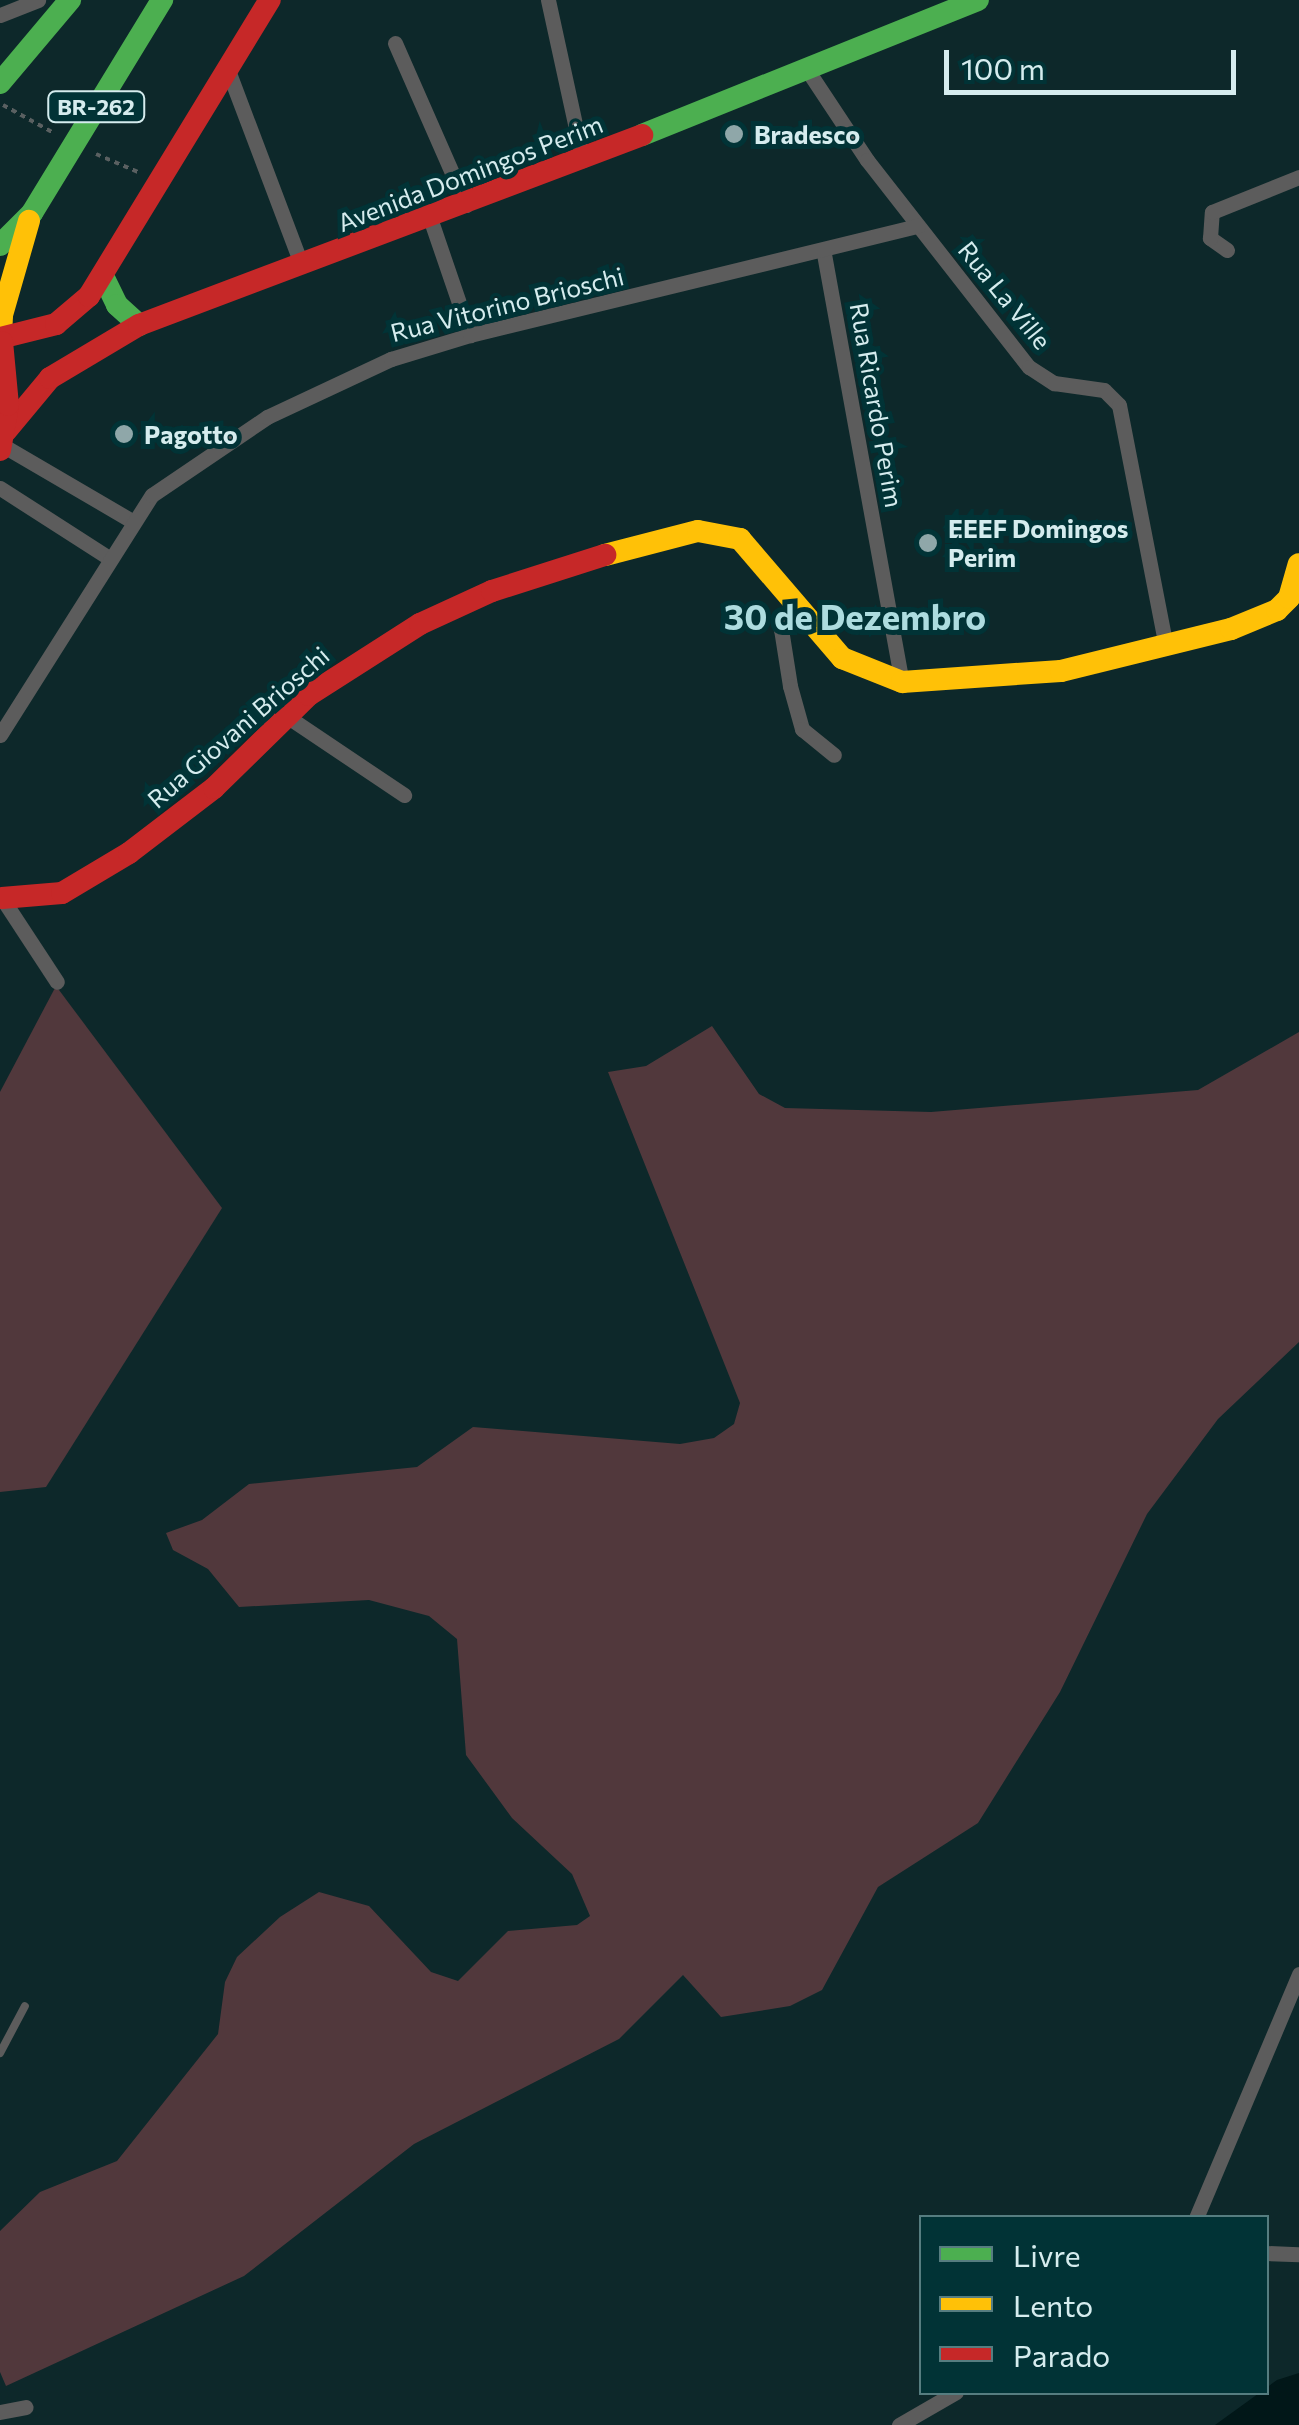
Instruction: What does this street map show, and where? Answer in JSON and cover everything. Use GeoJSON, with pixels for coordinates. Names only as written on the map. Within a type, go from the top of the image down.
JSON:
{"type":"FeatureCollection","features":[{"type":"Feature","properties":{"kind":"main road"},"geometry":{"type":"LineString","coordinates":[[3,71],[70,0]]}},
{"type":"Feature","properties":{"kind":"main road","name":"BR-262"},"geometry":{"type":"LineString","coordinates":[[0,245],[32,214],[162,0]]}},
{"type":"Feature","properties":{"kind":"main road"},"geometry":{"type":"LineString","coordinates":[[3,442],[9,336],[68,316],[103,276],[270,0]]}},
{"type":"Feature","properties":{"kind":"main road","name":"Avenida Domingos Perim"},"geometry":{"type":"LineString","coordinates":[[3,442],[50,378],[139,326],[466,206],[808,71],[938,8],[978,0]]}},
{"type":"Feature","properties":{"kind":"main road","name":"BR-262"},"geometry":{"type":"LineString","coordinates":[[0,360],[9,336],[32,214]]}},
{"type":"Feature","properties":{"kind":"main road"},"geometry":{"type":"LineString","coordinates":[[103,276],[116,305],[139,326]]}},
{"type":"Feature","properties":{"kind":"main road","name":"Rua Giovani Brioschi"},"geometry":{"type":"LineString","coordinates":[[1,898],[42,898],[89,880],[183,813],[337,675],[448,610],[657,538],[698,531],[740,539],[800,604],[842,658],[902,682],[1061,670],[1166,647],[1277,610],[1289,598],[1299,564]]}},
{"type":"Feature","properties":{"kind":"street"},"geometry":{"type":"LineString","coordinates":[[0,14],[38,0]]}},
{"type":"Feature","properties":{"kind":"street"},"geometry":{"type":"LineString","coordinates":[[548,0],[583,160]]}},
{"type":"Feature","properties":{"kind":"street"},"geometry":{"type":"LineString","coordinates":[[395,43],[466,206]]}},
{"type":"Feature","properties":{"kind":"street","name":"Rua La Ville"},"geometry":{"type":"LineString","coordinates":[[808,71],[918,226],[1030,367],[1054,383],[1104,390],[1119,404],[1166,647]]}},
{"type":"Feature","properties":{"kind":"street"},"geometry":{"type":"LineString","coordinates":[[229,73],[302,266]]}},
{"type":"Feature","properties":{"kind":"street"},"geometry":{"type":"LineString","coordinates":[[1227,250],[1210,238],[1212,212],[1299,178]]}},
{"type":"Feature","properties":{"kind":"street"},"geometry":{"type":"LineString","coordinates":[[430,218],[470,335]]}},
{"type":"Feature","properties":{"kind":"street","name":"Rua Vitorino Brioschi"},"geometry":{"type":"LineString","coordinates":[[0,735],[132,521],[178,473],[267,417],[391,359],[470,335],[824,254],[918,226]]}},
{"type":"Feature","properties":{"kind":"street","name":"Rua Ricardo Perim"},"geometry":{"type":"LineString","coordinates":[[824,254],[902,682]]}},
{"type":"Feature","properties":{"kind":"street"},"geometry":{"type":"LineString","coordinates":[[3,442],[132,521]]}},
{"type":"Feature","properties":{"kind":"street"},"geometry":{"type":"LineString","coordinates":[[0,488],[109,558]]}},
{"type":"Feature","properties":{"kind":"street"},"geometry":{"type":"LineString","coordinates":[[800,604],[780,629],[790,686],[802,729],[834,755]]}},
{"type":"Feature","properties":{"kind":"street"},"geometry":{"type":"LineString","coordinates":[[288,717],[404,795]]}},
{"type":"Feature","properties":{"kind":"street"},"geometry":{"type":"LineString","coordinates":[[1,898],[57,982]]}},
{"type":"Feature","properties":{"kind":"street"},"geometry":{"type":"LineString","coordinates":[[1197,2215],[1299,1974]]}},
{"type":"Feature","properties":{"kind":"street"},"geometry":{"type":"LineString","coordinates":[[1269,2253],[1299,2254]]}},
{"type":"Feature","properties":{"kind":"street"},"geometry":{"type":"LineString","coordinates":[[899,2425],[951,2395]]}},
{"type":"Feature","properties":{"kind":"street"},"geometry":{"type":"LineString","coordinates":[[0,2412],[26,2407]]}},
{"type":"Feature","properties":{"kind":"lane"},"geometry":{"type":"LineString","coordinates":[[0,2053],[25,2006]]}},
{"type":"Feature","properties":{"kind":"shaded area"},"geometry":{"type":"Polygon","coordinates":[[[56,986],[222,1208],[46,1487],[0,1492],[0,1092],[56,986]]]}},
{"type":"Feature","properties":{"kind":"shaded area"},"geometry":{"type":"Polygon","coordinates":[[[712,1026],[759,1094],[785,1108],[931,1112],[1198,1090],[1299,1032],[1299,1342],[1218,1419],[1147,1514],[1060,1692],[978,1823],[878,1887],[822,1990],[790,2006],[721,2017],[683,1975],[619,2039],[414,2144],[244,2276],[6,2386],[0,2372],[0,2231],[40,2192],[117,2161],[218,2034],[225,1982],[237,1957],[280,1917],[319,1892],[369,1906],[431,1972],[458,1981],[508,1931],[577,1925],[590,1916],[572,1874],[512,1818],[466,1755],[457,1639],[429,1616],[369,1600],[239,1607],[208,1569],[173,1550],[166,1533],[202,1520],[249,1484],[417,1467],[473,1427],[680,1444],[714,1438],[734,1424],[740,1403],[608,1072],[646,1066],[712,1026]]]}},
{"type":"Feature","properties":{"kind":"shaded area"},"geometry":{"type":"Polygon","coordinates":[[[1299,2373],[1299,2425],[1215,2425],[1256,2395],[1269,2395],[1269,2386],[1299,2373]]]}},
{"type":"Feature","properties":{"kind":"traffic: fast"},"geometry":{"type":"LineString","coordinates":[[0,83],[70,0]]}},
{"type":"Feature","properties":{"kind":"traffic: fast"},"geometry":{"type":"LineString","coordinates":[[0,245],[32,213],[162,0]]}},
{"type":"Feature","properties":{"kind":"traffic: fast"},"geometry":{"type":"LineString","coordinates":[[642,135],[978,0]]}},
{"type":"Feature","properties":{"kind":"traffic: fast"},"geometry":{"type":"LineString","coordinates":[[103,276],[117,305],[139,325]]}},
{"type":"Feature","properties":{"kind":"traffic: slow"},"geometry":{"type":"LineString","coordinates":[[0,361],[2,315],[29,221]]}},
{"type":"Feature","properties":{"kind":"traffic: slow"},"geometry":{"type":"LineString","coordinates":[[605,555],[698,531],[740,539],[842,658],[902,682],[1061,671],[1231,629],[1277,610],[1289,598],[1299,564]]}},
{"type":"Feature","properties":{"kind":"traffic: jam"},"geometry":{"type":"LineString","coordinates":[[0,338],[56,324],[89,296],[270,0]]}},
{"type":"Feature","properties":{"kind":"traffic: jam"},"geometry":{"type":"LineString","coordinates":[[6,431],[50,378],[139,325],[642,135]]}},
{"type":"Feature","properties":{"kind":"traffic: jam"},"geometry":{"type":"LineString","coordinates":[[0,450],[8,405],[2,342]]}},
{"type":"Feature","properties":{"kind":"traffic: jam"},"geometry":{"type":"LineString","coordinates":[[2,898],[62,893],[129,853],[214,788],[309,695],[420,624],[492,591],[605,555]]}},
{"type":"Feature","properties":{"kind":"place","name":"Bradesco"},"geometry":{"type":"Point","coordinates":[734,134]}},
{"type":"Feature","properties":{"kind":"place","name":"Pagotto"},"geometry":{"type":"Point","coordinates":[124,434]}},
{"type":"Feature","properties":{"kind":"place","name":"EEEF Domingos Perim"},"geometry":{"type":"Point","coordinates":[928,543]}},
{"type":"Feature","properties":{"kind":"district","name":"30 de Dezembro"},"geometry":{"type":"Point","coordinates":[855,616]}}]}
